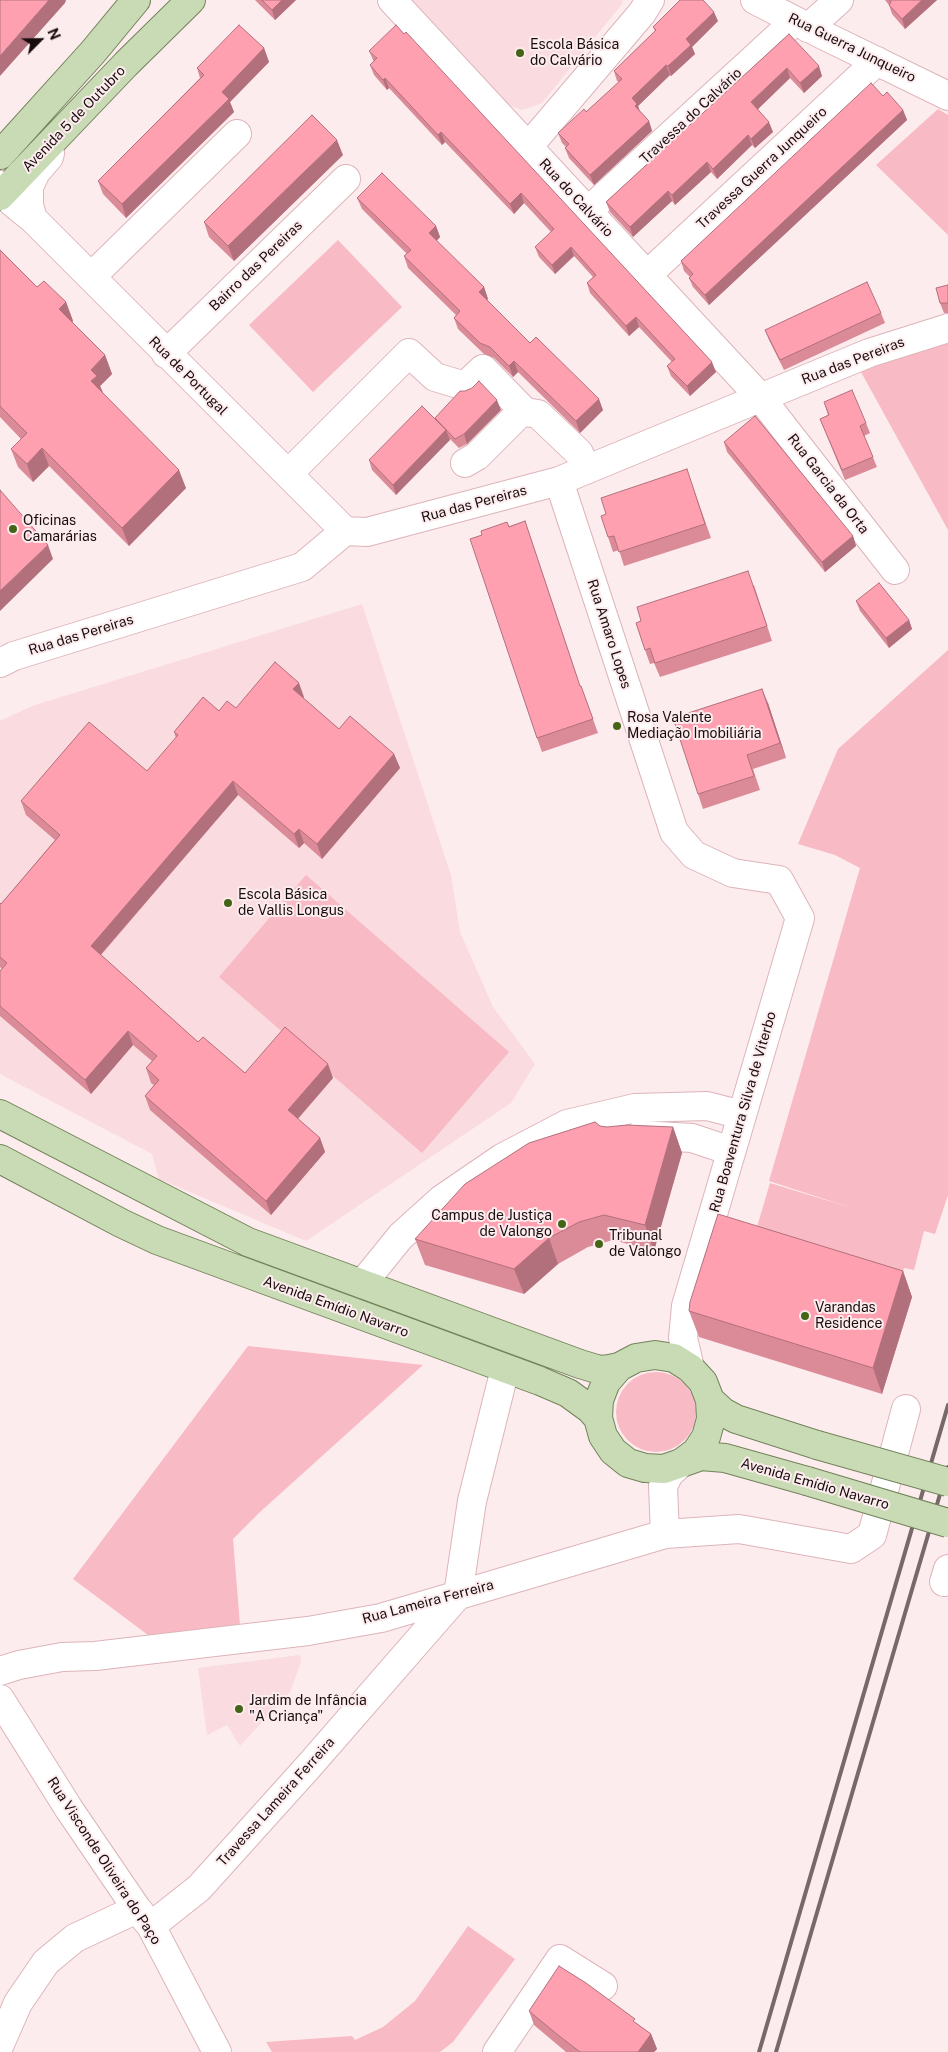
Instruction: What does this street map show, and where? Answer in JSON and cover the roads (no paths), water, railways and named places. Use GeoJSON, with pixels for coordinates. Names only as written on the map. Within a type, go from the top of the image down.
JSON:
{"type":"FeatureCollection","features":[{"type":"Feature","properties":{"kind":"main road","name":"Avenida 5 de Outubro"},"geometry":{"type":"LineString","coordinates":[[1,191],[50,144],[191,0]]}},
{"type":"Feature","properties":{"kind":"main road","name":"Avenida 5 de Outubro"},"geometry":{"type":"LineString","coordinates":[[0,155],[94,52],[129,9],[148,42]]}},
{"type":"Feature","properties":{"kind":"main road","name":"Avenida Emídio Navarro"},"geometry":{"type":"LineString","coordinates":[[0,1114],[248,1242],[580,1364],[600,1370],[619,1368]]}},
{"type":"Feature","properties":{"kind":"main road","name":"Avenida Emídio Navarro"},"geometry":{"type":"LineString","coordinates":[[0,1159],[157,1240],[568,1393],[590,1409],[598,1418]]}},
{"type":"Feature","properties":{"kind":"main road"},"geometry":{"type":"LineString","coordinates":[[73,1197],[91,1161]]}},
{"type":"Feature","properties":{"kind":"main road","name":"Avenida Emídio Navarro"},"geometry":{"type":"LineString","coordinates":[[681,1463],[696,1452],[706,1437],[712,1419],[710,1400],[703,1382],[690,1368],[674,1358],[655,1355],[636,1358],[619,1368],[606,1382],[599,1400],[598,1418],[603,1436],[613,1451],[628,1462],[645,1468],[664,1469],[701,1456],[725,1458],[948,1523]]}},
{"type":"Feature","properties":{"kind":"main road","name":"Avenida Emídio Navarro"},"geometry":{"type":"LineString","coordinates":[[710,1400],[736,1419],[817,1445],[948,1482]]}},
{"type":"Feature","properties":{"kind":"street","name":"Rua do Calvário"},"geometry":{"type":"LineString","coordinates":[[392,0],[760,397]]}},
{"type":"Feature","properties":{"kind":"street"},"geometry":{"type":"LineString","coordinates":[[528,147],[642,13],[650,0]]}},
{"type":"Feature","properties":{"kind":"street","name":"Rua Guerra Junqueiro"},"geometry":{"type":"LineString","coordinates":[[755,0],[948,96]]}},
{"type":"Feature","properties":{"kind":"street","name":"Travessa do Calvário"},"geometry":{"type":"LineString","coordinates":[[588,211],[802,25],[839,0]]}},
{"type":"Feature","properties":{"kind":"street","name":"Travessa Guerra Junqueiro"},"geometry":{"type":"LineString","coordinates":[[647,275],[877,62]]}},
{"type":"Feature","properties":{"kind":"street"},"geometry":{"type":"LineString","coordinates":[[1,191],[39,124],[42,109]]}},
{"type":"Feature","properties":{"kind":"street"},"geometry":{"type":"LineString","coordinates":[[91,277],[237,134]]}},
{"type":"Feature","properties":{"kind":"street"},"geometry":{"type":"LineString","coordinates":[[33,219],[29,205],[29,187],[36,172],[49,158],[50,144]]}},
{"type":"Feature","properties":{"kind":"street","name":"Bairro das Pereiras"},"geometry":{"type":"LineString","coordinates":[[166,354],[346,179]]}},
{"type":"Feature","properties":{"kind":"street","name":"Rua de Portugal"},"geometry":{"type":"LineString","coordinates":[[1,191],[33,219],[345,531]]}},
{"type":"Feature","properties":{"kind":"street","name":"Rua das Pereiras"},"geometry":{"type":"LineString","coordinates":[[7,659],[302,567],[345,531],[367,532],[559,481],[886,346],[948,328]]}},
{"type":"Feature","properties":{"kind":"street"},"geometry":{"type":"LineString","coordinates":[[288,474],[409,353],[435,377],[465,386],[483,369],[525,412],[538,414],[579,453],[586,470]]}},
{"type":"Feature","properties":{"kind":"street","name":"Rua Garcia da Orta"},"geometry":{"type":"LineString","coordinates":[[760,397],[895,570]]}},
{"type":"Feature","properties":{"kind":"street"},"geometry":{"type":"LineString","coordinates":[[465,463],[477,456],[523,410]]}},
{"type":"Feature","properties":{"kind":"street","name":"Rua Amaro Lopes"},"geometry":{"type":"LineString","coordinates":[[559,481],[674,832],[694,855],[733,873],[779,880],[800,918]]}},
{"type":"Feature","properties":{"kind":"street","name":"Rua Boaventura Silva de Viterbo"},"geometry":{"type":"LineString","coordinates":[[655,1355],[670,1339],[686,1306],[800,918]]}},
{"type":"Feature","properties":{"kind":"street"},"geometry":{"type":"LineString","coordinates":[[362,1284],[401,1236],[442,1199],[502,1158],[567,1124],[635,1108],[707,1106],[742,1115]]}},
{"type":"Feature","properties":{"kind":"street"},"geometry":{"type":"LineString","coordinates":[[615,1137],[636,1135],[692,1138],[731,1151]]}},
{"type":"Feature","properties":{"kind":"street","name":"Rua Boaventura Silva de Viterbo"},"geometry":{"type":"LineString","coordinates":[[686,1306],[683,1338],[690,1368]]}},
{"type":"Feature","properties":{"kind":"street"},"geometry":{"type":"LineString","coordinates":[[458,1595],[472,1501],[504,1369]]}},
{"type":"Feature","properties":{"kind":"street","name":"Rua Lameira Ferreira"},"geometry":{"type":"LineString","coordinates":[[0,1671],[19,1665],[62,1657],[96,1656],[308,1631],[380,1618],[666,1534],[739,1529],[851,1549],[872,1535],[906,1409]]}},
{"type":"Feature","properties":{"kind":"street"},"geometry":{"type":"LineString","coordinates":[[666,1534],[663,1486],[669,1474],[681,1463]]}},
{"type":"Feature","properties":{"kind":"street"},"geometry":{"type":"LineString","coordinates":[[645,1468],[656,1483],[663,1506]]}},
{"type":"Feature","properties":{"kind":"street","name":"Travessa Lameira Ferreira"},"geometry":{"type":"LineString","coordinates":[[0,2044],[18,2003],[46,1962],[75,1938],[144,1918],[198,1888],[309,1766],[458,1595]]}},
{"type":"Feature","properties":{"kind":"street","name":"Rua Visconde Oliveira do Paço"},"geometry":{"type":"LineString","coordinates":[[0,1699],[69,1809],[144,1918],[217,2052]]}},
{"type":"Feature","properties":{"kind":"street"},"geometry":{"type":"LineString","coordinates":[[497,2052],[560,1959],[603,1986]]}},
{"type":"Feature","properties":{"kind":"railway"},"geometry":{"type":"LineString","coordinates":[[759,2052],[948,1405]]}},
{"type":"Feature","properties":{"kind":"railway"},"geometry":{"type":"LineString","coordinates":[[776,2052],[948,1467]]}},
{"type":"Feature","properties":{"kind":"place","name":"Escola Básica do Calvário"},"geometry":{"type":"Point","coordinates":[520,53]}},
{"type":"Feature","properties":{"kind":"place","name":"Oficinas Camarárias"},"geometry":{"type":"Point","coordinates":[13,529]}},
{"type":"Feature","properties":{"kind":"place","name":"Rosa Valente Mediação Imobiliária"},"geometry":{"type":"Point","coordinates":[617,726]}},
{"type":"Feature","properties":{"kind":"place","name":"Escola Básica de Vallis Longus"},"geometry":{"type":"Point","coordinates":[228,903]}},
{"type":"Feature","properties":{"kind":"place","name":"Campus de Justiça de Valongo"},"geometry":{"type":"Point","coordinates":[562,1224]}},
{"type":"Feature","properties":{"kind":"place","name":"Tribunal de Valongo"},"geometry":{"type":"Point","coordinates":[599,1244]}},
{"type":"Feature","properties":{"kind":"place","name":"Varandas Residence"},"geometry":{"type":"Point","coordinates":[805,1316]}},
{"type":"Feature","properties":{"kind":"place","name":"Jardim de Infância \"A Criança\""},"geometry":{"type":"Point","coordinates":[239,1709]}}]}
